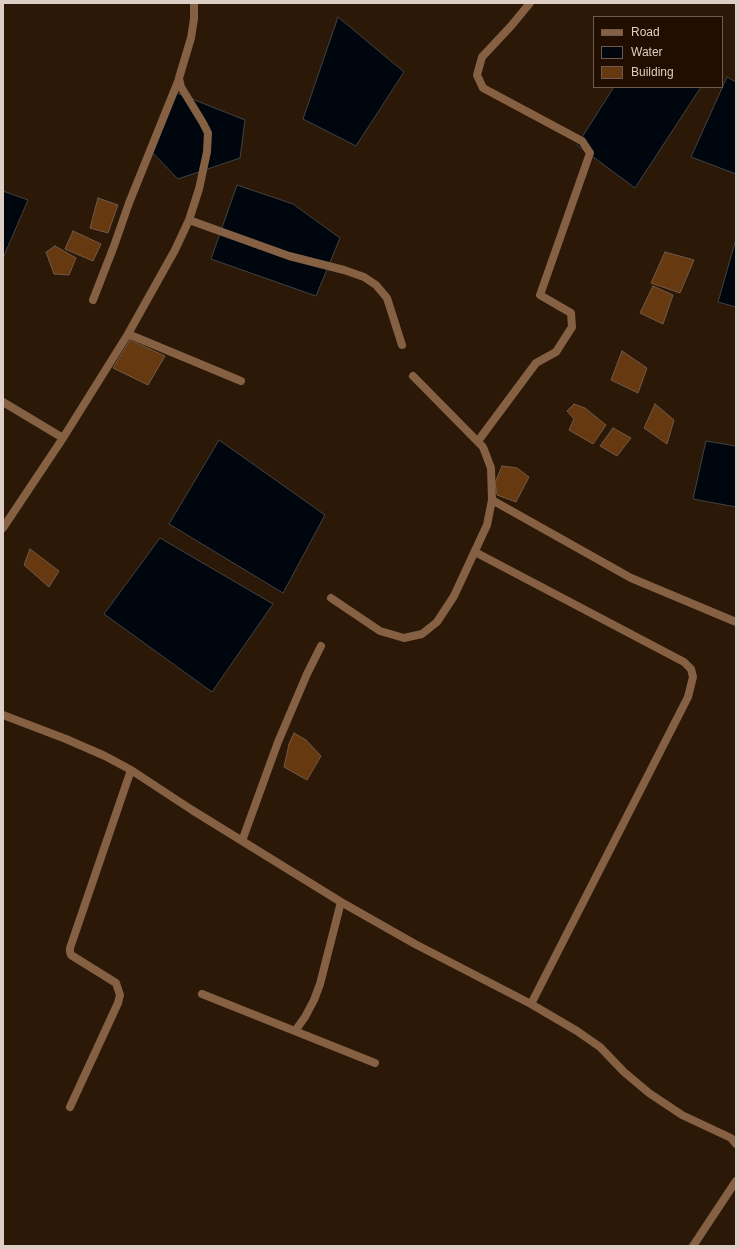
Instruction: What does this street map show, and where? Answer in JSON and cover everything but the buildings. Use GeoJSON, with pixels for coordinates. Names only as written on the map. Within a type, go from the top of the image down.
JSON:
{"type":"FeatureCollection","features":[{"type":"Feature","properties":{"kind":"street"},"geometry":{"type":"LineString","coordinates":[[93,300],[129,203],[179,78],[191,38],[194,19],[194,3]]}},
{"type":"Feature","properties":{"kind":"street"},"geometry":{"type":"LineString","coordinates":[[478,442],[536,363],[556,352],[572,327],[571,313],[540,295],[590,153],[582,141],[483,88],[477,75],[482,57],[530,3]]}},
{"type":"Feature","properties":{"kind":"street"},"geometry":{"type":"LineString","coordinates":[[3,528],[64,438],[128,334],[175,250],[189,220],[201,182],[208,152],[208,134],[203,122],[181,87],[179,78]]}},
{"type":"Feature","properties":{"kind":"street"},"geometry":{"type":"LineString","coordinates":[[189,220],[289,256],[344,270],[364,277],[376,285],[387,298],[402,345]]}},
{"type":"Feature","properties":{"kind":"street"},"geometry":{"type":"LineString","coordinates":[[128,334],[241,382]]}},
{"type":"Feature","properties":{"kind":"street"},"geometry":{"type":"LineString","coordinates":[[331,598],[380,631],[404,638],[422,634],[437,622],[454,596],[487,525],[492,500],[491,468],[483,447],[413,376]]}},
{"type":"Feature","properties":{"kind":"street"},"geometry":{"type":"LineString","coordinates":[[3,402],[64,438]]}},
{"type":"Feature","properties":{"kind":"street"},"geometry":{"type":"LineString","coordinates":[[492,500],[631,578],[736,622]]}},
{"type":"Feature","properties":{"kind":"street"},"geometry":{"type":"LineString","coordinates":[[475,552],[684,662],[691,669],[693,677],[688,697],[531,1004]]}},
{"type":"Feature","properties":{"kind":"street"},"geometry":{"type":"LineString","coordinates":[[242,841],[278,742],[320,646]]}},
{"type":"Feature","properties":{"kind":"street"},"geometry":{"type":"LineString","coordinates":[[3,715],[66,739],[131,770],[341,902],[415,944],[531,1004],[577,1031],[600,1047],[624,1072],[682,1115],[731,1138],[736,1144]]}},
{"type":"Feature","properties":{"kind":"street"},"geometry":{"type":"LineString","coordinates":[[70,1107],[118,1003],[120,995],[116,983],[71,955],[70,952],[81,915],[131,770]]}},
{"type":"Feature","properties":{"kind":"street"},"geometry":{"type":"LineString","coordinates":[[295,1031],[314,1000],[320,984],[341,902]]}},
{"type":"Feature","properties":{"kind":"street"},"geometry":{"type":"LineString","coordinates":[[202,994],[375,1063]]}},
{"type":"Feature","properties":{"kind":"street"},"geometry":{"type":"LineString","coordinates":[[693,1246],[736,1181]]}},
{"type":"Feature","properties":{"kind":"water"},"geometry":{"type":"Polygon","coordinates":[[[338,17],[404,72],[356,146],[303,119],[338,17]]]}},
{"type":"Feature","properties":{"kind":"water"},"geometry":{"type":"Polygon","coordinates":[[[727,77],[736,82],[736,174],[691,157],[727,77]]]}},
{"type":"Feature","properties":{"kind":"water"},"geometry":{"type":"Polygon","coordinates":[[[613,88],[700,88],[635,188],[577,145],[613,88]]]}},
{"type":"Feature","properties":{"kind":"water"},"geometry":{"type":"Polygon","coordinates":[[[172,91],[245,120],[240,158],[178,179],[149,149],[172,91]]]}},
{"type":"Feature","properties":{"kind":"water"},"geometry":{"type":"Polygon","coordinates":[[[237,185],[293,204],[340,238],[316,296],[211,259],[237,185]]]}},
{"type":"Feature","properties":{"kind":"water"},"geometry":{"type":"Polygon","coordinates":[[[3,191],[28,200],[3,258],[3,191]]]}},
{"type":"Feature","properties":{"kind":"water"},"geometry":{"type":"Polygon","coordinates":[[[736,239],[736,307],[718,302],[736,239]]]}},
{"type":"Feature","properties":{"kind":"water"},"geometry":{"type":"Polygon","coordinates":[[[219,440],[325,515],[283,593],[169,524],[219,440]]]}},
{"type":"Feature","properties":{"kind":"water"},"geometry":{"type":"Polygon","coordinates":[[[706,441],[736,446],[736,507],[693,499],[706,441]]]}},
{"type":"Feature","properties":{"kind":"water"},"geometry":{"type":"Polygon","coordinates":[[[160,538],[273,604],[212,692],[104,614],[160,538]]]}}]}
